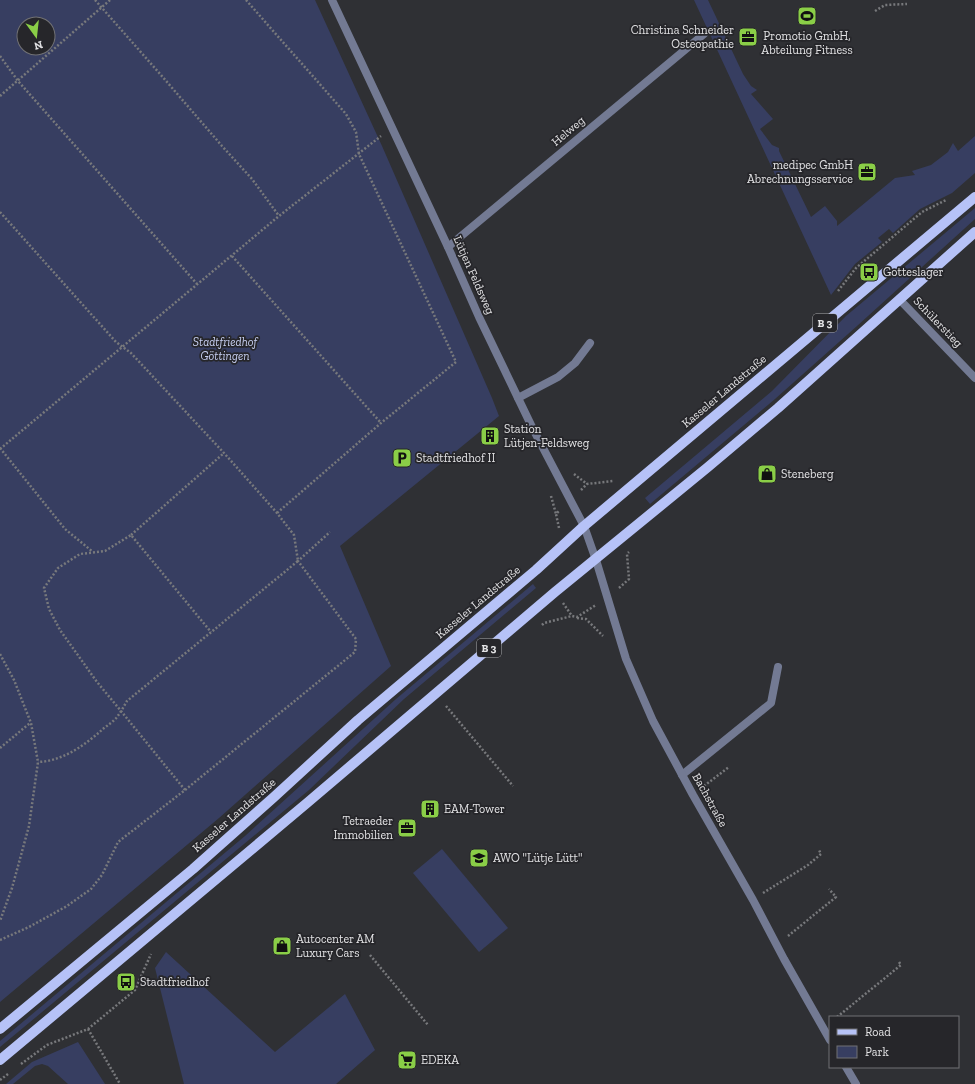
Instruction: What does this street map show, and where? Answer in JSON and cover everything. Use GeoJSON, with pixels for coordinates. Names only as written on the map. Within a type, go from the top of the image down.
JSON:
{"type":"FeatureCollection","features":[{"type":"Feature","properties":{"kind":"main road","name":"Kasseler Landstraße"},"geometry":{"type":"LineString","coordinates":[[0,1029],[192,869],[274,798],[358,720],[536,570],[584,526],[975,197]]}},
{"type":"Feature","properties":{"kind":"main road","name":"B 3"},"geometry":{"type":"LineString","coordinates":[[0,1060],[307,803],[555,592],[596,560],[778,408],[975,232]]}},
{"type":"Feature","properties":{"kind":"street","name":"Lütjen Feldsweg"},"geometry":{"type":"LineString","coordinates":[[332,0],[518,398],[584,526],[596,560]]}},
{"type":"Feature","properties":{"kind":"street","name":"Helweg"},"geometry":{"type":"LineString","coordinates":[[448,247],[704,34]]}},
{"type":"Feature","properties":{"kind":"street","name":"Schülerstieg"},"geometry":{"type":"LineString","coordinates":[[900,300],[975,378]]}},
{"type":"Feature","properties":{"kind":"street"},"geometry":{"type":"LineString","coordinates":[[518,398],[558,377],[574,363],[590,344]]}},
{"type":"Feature","properties":{"kind":"street","name":"Bachstraße"},"geometry":{"type":"LineString","coordinates":[[596,560],[626,659],[653,721],[829,1038]]}},
{"type":"Feature","properties":{"kind":"street"},"geometry":{"type":"LineString","coordinates":[[682,775],[771,703],[778,667]]}},
{"type":"Feature","properties":{"kind":"street"},"geometry":{"type":"LineString","coordinates":[[847,1068],[856,1084]]}},
{"type":"Feature","properties":{"kind":"path"},"geometry":{"type":"LineString","coordinates":[[95,0],[252,179],[279,216]]}},
{"type":"Feature","properties":{"kind":"path"},"geometry":{"type":"LineString","coordinates":[[0,96],[110,0]]}},
{"type":"Feature","properties":{"kind":"path"},"geometry":{"type":"LineString","coordinates":[[246,0],[346,114],[356,132],[359,154],[456,362],[381,423],[277,513]]}},
{"type":"Feature","properties":{"kind":"path"},"geometry":{"type":"LineString","coordinates":[[875,11],[885,5],[907,4]]}},
{"type":"Feature","properties":{"kind":"path"},"geometry":{"type":"LineString","coordinates":[[0,56],[18,81],[197,284]]}},
{"type":"Feature","properties":{"kind":"path"},"geometry":{"type":"LineString","coordinates":[[93,552],[65,529],[0,448],[279,216],[392,128]]}},
{"type":"Feature","properties":{"kind":"path"},"geometry":{"type":"LineString","coordinates":[[837,292],[856,268],[922,212],[952,197]]}},
{"type":"Feature","properties":{"kind":"path"},"geometry":{"type":"LineString","coordinates":[[0,212],[116,342],[131,353],[224,453],[277,513],[294,535],[298,561],[356,639],[355,652],[185,790],[118,842],[102,875],[91,889],[67,906],[36,924],[0,940]]}},
{"type":"Feature","properties":{"kind":"path"},"geometry":{"type":"LineString","coordinates":[[232,256],[381,423]]}},
{"type":"Feature","properties":{"kind":"path"},"geometry":{"type":"LineString","coordinates":[[185,790],[97,682],[60,630],[49,609],[44,588],[58,568],[80,554],[105,550],[131,535],[224,453]]}},
{"type":"Feature","properties":{"kind":"path"},"geometry":{"type":"LineString","coordinates":[[38,762],[48,761],[64,756],[82,746],[117,717],[127,701],[298,561],[330,532]]}},
{"type":"Feature","properties":{"kind":"path"},"geometry":{"type":"LineString","coordinates":[[131,535],[211,632]]}},
{"type":"Feature","properties":{"kind":"path"},"geometry":{"type":"LineString","coordinates":[[539,628],[544,623],[572,616],[577,618],[607,598],[629,579]]}},
{"type":"Feature","properties":{"kind":"path"},"geometry":{"type":"LineString","coordinates":[[0,654],[14,680],[31,723],[38,762],[29,826],[12,888],[0,921]]}},
{"type":"Feature","properties":{"kind":"path"},"geometry":{"type":"LineString","coordinates":[[452,701],[446,706],[513,786]]}},
{"type":"Feature","properties":{"kind":"path"},"geometry":{"type":"LineString","coordinates":[[0,748],[31,723]]}},
{"type":"Feature","properties":{"kind":"path"},"geometry":{"type":"LineString","coordinates":[[693,795],[729,767]]}},
{"type":"Feature","properties":{"kind":"path"},"geometry":{"type":"LineString","coordinates":[[753,900],[808,865],[822,854],[819,850]]}},
{"type":"Feature","properties":{"kind":"path"},"geometry":{"type":"LineString","coordinates":[[777,945],[836,897],[829,889]]}},
{"type":"Feature","properties":{"kind":"path"},"geometry":{"type":"LineString","coordinates":[[18,1067],[47,1045],[88,1029],[135,990],[153,950]]}},
{"type":"Feature","properties":{"kind":"path"},"geometry":{"type":"LineString","coordinates":[[370,955],[428,1025]]}},
{"type":"Feature","properties":{"kind":"path"},"geometry":{"type":"LineString","coordinates":[[837,1016],[901,965],[898,962]]}},
{"type":"Feature","properties":{"kind":"path"},"geometry":{"type":"LineString","coordinates":[[88,1029],[120,1084]]}},
{"type":"Feature","properties":{"kind":"path"},"geometry":{"type":"LineString","coordinates":[[0,1080],[12,1071]]}},
{"type":"Feature","properties":{"kind":"green space","name":"Stadtfriedhof Göttingen"},"geometry":{"type":"Polygon","coordinates":[[[0,0],[315,0],[382,146],[499,416],[340,546],[391,666],[219,818],[0,1002],[0,0]]]}},
{"type":"Feature","properties":{"kind":"green space"},"geometry":{"type":"Polygon","coordinates":[[[694,0],[708,0],[743,74],[751,86],[757,90],[751,94],[773,119],[760,129],[772,145],[779,148],[779,151],[811,217],[825,206],[837,221],[837,226],[895,178],[915,175],[912,171],[931,165],[948,152],[953,143],[958,151],[975,136],[975,173],[952,193],[920,209],[893,233],[889,229],[878,238],[882,242],[855,264],[831,295],[694,0]]]}},
{"type":"Feature","properties":{"kind":"green space"},"geometry":{"type":"Polygon","coordinates":[[[975,208],[975,219],[775,399],[650,504],[645,498],[772,391],[846,316],[975,208]]]}},
{"type":"Feature","properties":{"kind":"green space"},"geometry":{"type":"Polygon","coordinates":[[[533,584],[536,588],[404,699],[309,790],[0,1047],[0,1041],[245,836],[396,699],[533,584]]]}},
{"type":"Feature","properties":{"kind":"green space"},"geometry":{"type":"Polygon","coordinates":[[[442,849],[508,928],[479,952],[413,873],[442,849]]]}},
{"type":"Feature","properties":{"kind":"green space"},"geometry":{"type":"Polygon","coordinates":[[[166,952],[275,1052],[345,994],[375,1050],[336,1084],[184,1084],[155,968],[166,952]]]}},
{"type":"Feature","properties":{"kind":"green space"},"geometry":{"type":"Polygon","coordinates":[[[78,1042],[105,1084],[68,1084],[48,1066],[42,1064],[35,1066],[13,1084],[6,1084],[32,1062],[78,1042]]]}},
{"type":"Feature","properties":{"kind":"place","name":"Promotio GmbH, Abteilung Fitness"},"geometry":{"type":"Point","coordinates":[807,16]}},
{"type":"Feature","properties":{"kind":"place","name":"Christina Schneider Osteopathie"},"geometry":{"type":"Point","coordinates":[748,37]}},
{"type":"Feature","properties":{"kind":"place","name":"medipec GmbH Abrechnungsservice"},"geometry":{"type":"Point","coordinates":[867,172]}},
{"type":"Feature","properties":{"kind":"place","name":"Gotteslager"},"geometry":{"type":"Point","coordinates":[869,272]}},
{"type":"Feature","properties":{"kind":"place","name":"Station Lütjen-Feldsweg"},"geometry":{"type":"Point","coordinates":[490,436]}},
{"type":"Feature","properties":{"kind":"place","name":"Stadtfriedhof II"},"geometry":{"type":"Point","coordinates":[402,458]}},
{"type":"Feature","properties":{"kind":"place","name":"Steneberg"},"geometry":{"type":"Point","coordinates":[767,474]}},
{"type":"Feature","properties":{"kind":"place","name":"EAM-Tower"},"geometry":{"type":"Point","coordinates":[430,809]}},
{"type":"Feature","properties":{"kind":"place","name":"Tetraeder Immobilien"},"geometry":{"type":"Point","coordinates":[407,828]}},
{"type":"Feature","properties":{"kind":"place","name":"AWO \"Lütje Lütt\""},"geometry":{"type":"Point","coordinates":[479,858]}},
{"type":"Feature","properties":{"kind":"place","name":"Autocenter AM Luxury Cars"},"geometry":{"type":"Point","coordinates":[282,946]}},
{"type":"Feature","properties":{"kind":"place","name":"Stadtfriedhof"},"geometry":{"type":"Point","coordinates":[126,982]}},
{"type":"Feature","properties":{"kind":"place","name":"EDEKA"},"geometry":{"type":"Point","coordinates":[407,1060]}}]}
